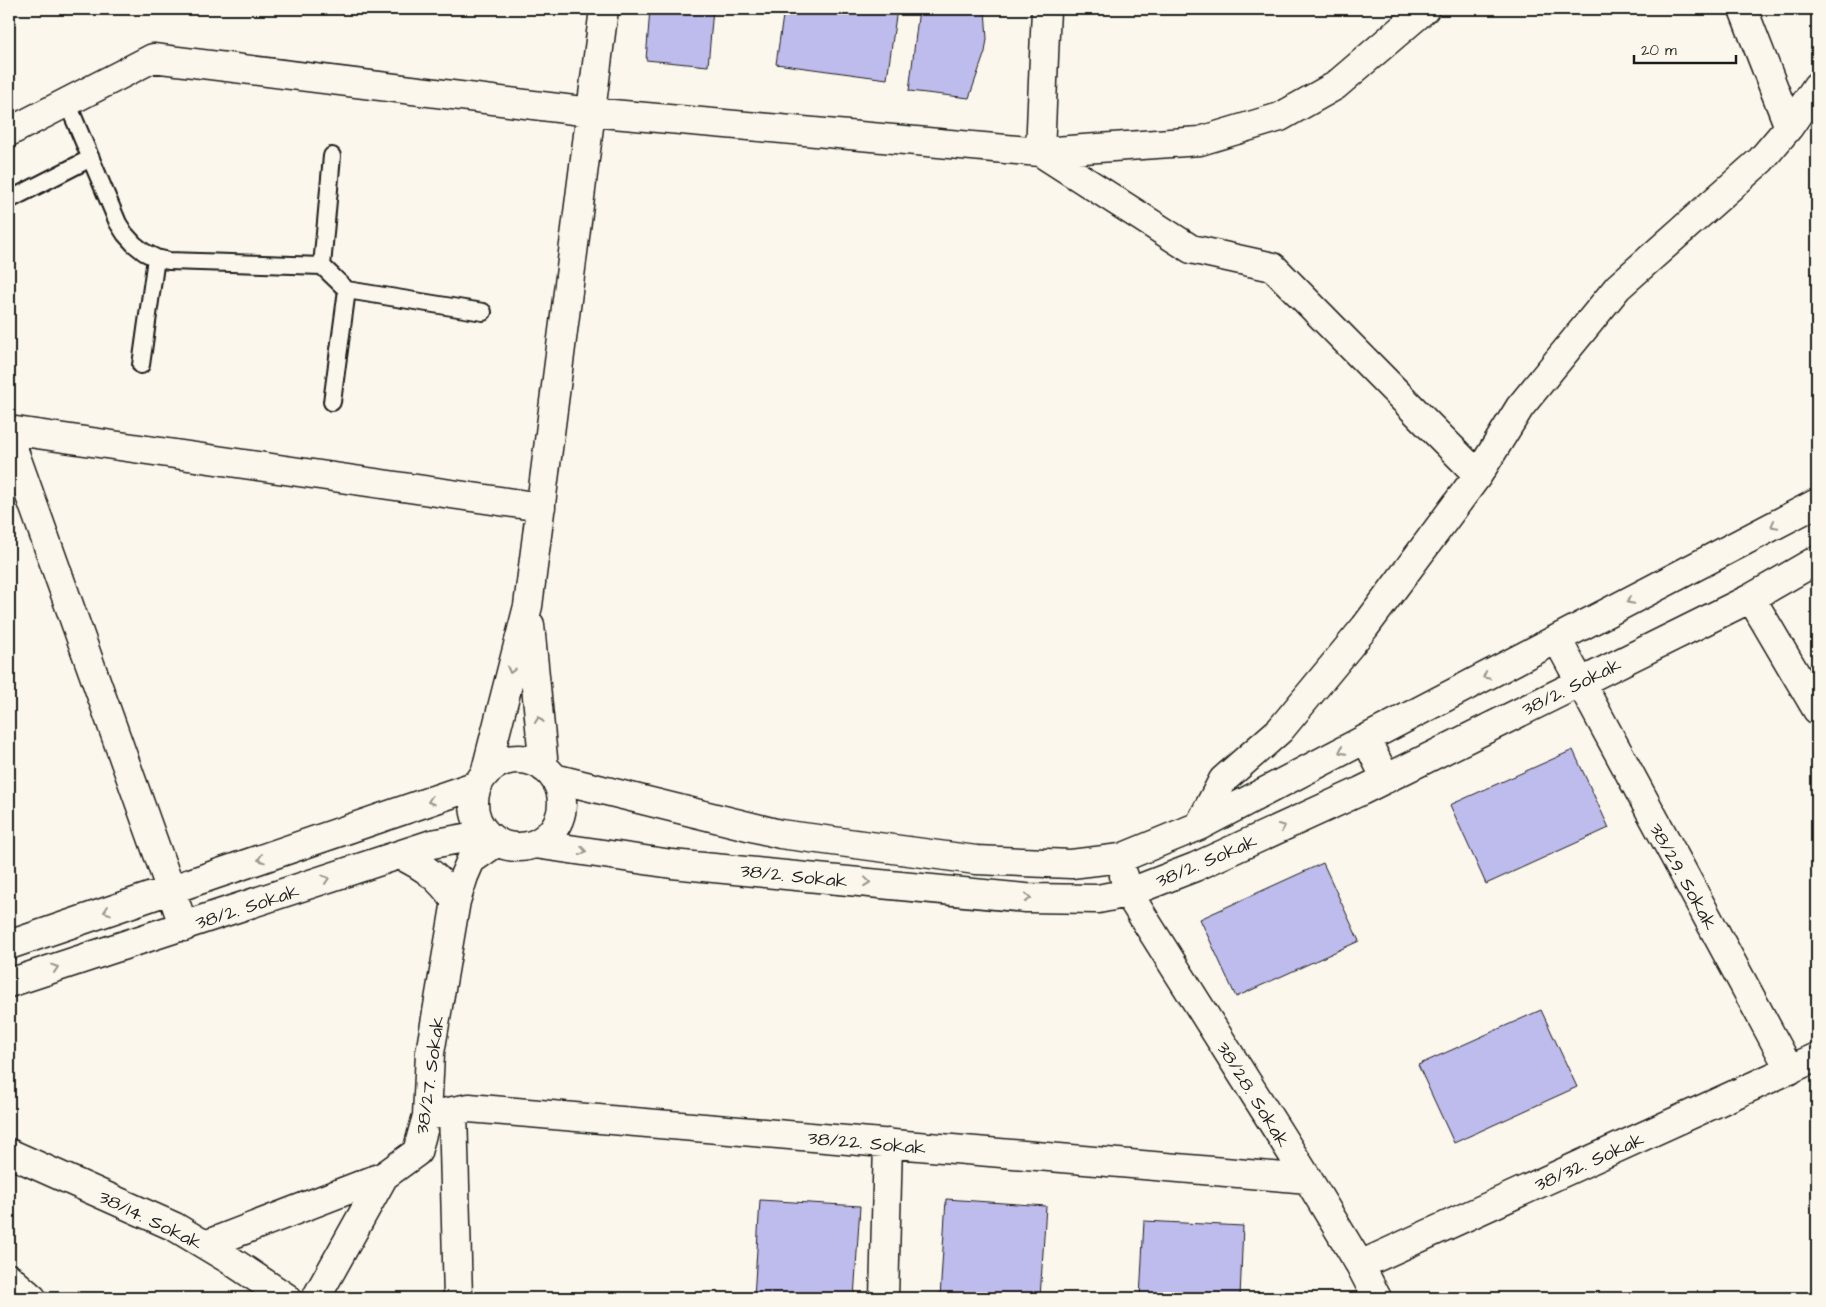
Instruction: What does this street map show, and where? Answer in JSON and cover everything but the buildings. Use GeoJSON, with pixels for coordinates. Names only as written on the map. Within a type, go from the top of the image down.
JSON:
{"type":"FeatureCollection","features":[{"type":"Feature","properties":{"kind":"street"},"geometry":{"type":"LineString","coordinates":[[9,945],[481,779],[495,766],[507,760],[520,759],[533,762],[549,773],[560,789],[562,802],[561,815],[555,827],[546,837],[535,844],[509,847],[491,838],[478,824],[474,811],[474,798],[481,779],[528,606],[604,9]]}},
{"type":"Feature","properties":{"kind":"street"},"geometry":{"type":"LineString","coordinates":[[1040,152],[1046,9]]}},
{"type":"Feature","properties":{"kind":"street"},"geometry":{"type":"LineString","coordinates":[[9,132],[153,58],[590,112],[1040,152],[1200,141],[1280,117],[1335,86],[1425,9]]}},
{"type":"Feature","properties":{"kind":"street"},"geometry":{"type":"LineString","coordinates":[[1743,9],[1788,127]]}},
{"type":"Feature","properties":{"kind":"street"},"geometry":{"type":"LineString","coordinates":[[1199,826],[1223,780],[1280,730],[1366,627],[1478,475],[1520,407],[1618,287],[1760,160],[1788,127],[1817,86]]}},
{"type":"Feature","properties":{"kind":"street"},"geometry":{"type":"LineString","coordinates":[[1040,152],[1191,250],[1273,267],[1478,475]]}},
{"type":"Feature","properties":{"kind":"street"},"geometry":{"type":"LineString","coordinates":[[9,430],[541,506]]}},
{"type":"Feature","properties":{"kind":"street"},"geometry":{"type":"LineString","coordinates":[[9,438],[184,927]]}},
{"type":"Feature","properties":{"kind":"street","name":"38/2. Sokak"},"geometry":{"type":"LineString","coordinates":[[549,773],[780,834],[976,860],[1071,864],[1121,858],[1199,826],[1817,503]]}},
{"type":"Feature","properties":{"kind":"street","name":"38/2. Sokak"},"geometry":{"type":"LineString","coordinates":[[535,844],[672,864],[1026,898],[1098,900],[1128,893],[1194,867],[1386,778],[1751,598],[1817,560]]}},
{"type":"Feature","properties":{"kind":"street"},"geometry":{"type":"LineString","coordinates":[[1751,598],[1817,710]]}},
{"type":"Feature","properties":{"kind":"street"},"geometry":{"type":"LineString","coordinates":[[528,606],[549,773]]}},
{"type":"Feature","properties":{"kind":"street","name":"38/29. Sokak"},"geometry":{"type":"LineString","coordinates":[[1556,639],[1790,1070]]}},
{"type":"Feature","properties":{"kind":"street"},"geometry":{"type":"LineString","coordinates":[[1366,739],[1386,778]]}},
{"type":"Feature","properties":{"kind":"street","name":"38/2. Sokak"},"geometry":{"type":"LineString","coordinates":[[9,983],[432,844],[491,838]]}},
{"type":"Feature","properties":{"kind":"street","name":"38/27. Sokak"},"geometry":{"type":"LineString","coordinates":[[458,1298],[440,1113],[430,1053],[456,901],[471,860],[491,838]]}},
{"type":"Feature","properties":{"kind":"street"},"geometry":{"type":"LineString","coordinates":[[400,855],[430,871],[456,901]]}},
{"type":"Feature","properties":{"kind":"street"},"geometry":{"type":"LineString","coordinates":[[1121,858],[1128,893]]}},
{"type":"Feature","properties":{"kind":"street","name":"38/28. Sokak"},"geometry":{"type":"LineString","coordinates":[[1128,893],[1308,1179],[1360,1265],[1377,1298]]}},
{"type":"Feature","properties":{"kind":"street","name":"38/32. Sokak"},"geometry":{"type":"LineString","coordinates":[[1360,1265],[1817,1057]]}},
{"type":"Feature","properties":{"kind":"street","name":"38/22. Sokak"},"geometry":{"type":"LineString","coordinates":[[440,1113],[469,1108],[1308,1179]]}},
{"type":"Feature","properties":{"kind":"street","name":"38/27. Sokak"},"geometry":{"type":"LineString","coordinates":[[205,1245],[384,1176],[417,1152],[440,1113]]}},
{"type":"Feature","properties":{"kind":"street"},"geometry":{"type":"LineString","coordinates":[[884,1298],[888,1143]]}},
{"type":"Feature","properties":{"kind":"street","name":"38/14. Sokak"},"geometry":{"type":"LineString","coordinates":[[9,1153],[175,1227],[287,1298]]}},
{"type":"Feature","properties":{"kind":"street"},"geometry":{"type":"LineString","coordinates":[[316,1298],[384,1176]]}},
{"type":"Feature","properties":{"kind":"street"},"geometry":{"type":"LineString","coordinates":[[9,1278],[32,1298]]}},
{"type":"Feature","properties":{"kind":"lane"},"geometry":{"type":"LineString","coordinates":[[67,102],[118,224],[134,244],[156,258],[169,261],[322,266],[347,290],[483,312]]}},
{"type":"Feature","properties":{"kind":"lane"},"geometry":{"type":"LineString","coordinates":[[322,266],[332,156]]}},
{"type":"Feature","properties":{"kind":"lane"},"geometry":{"type":"LineString","coordinates":[[9,200],[91,158]]}},
{"type":"Feature","properties":{"kind":"lane"},"geometry":{"type":"LineString","coordinates":[[141,365],[156,258]]}},
{"type":"Feature","properties":{"kind":"lane"},"geometry":{"type":"LineString","coordinates":[[332,402],[347,290]]}}]}
